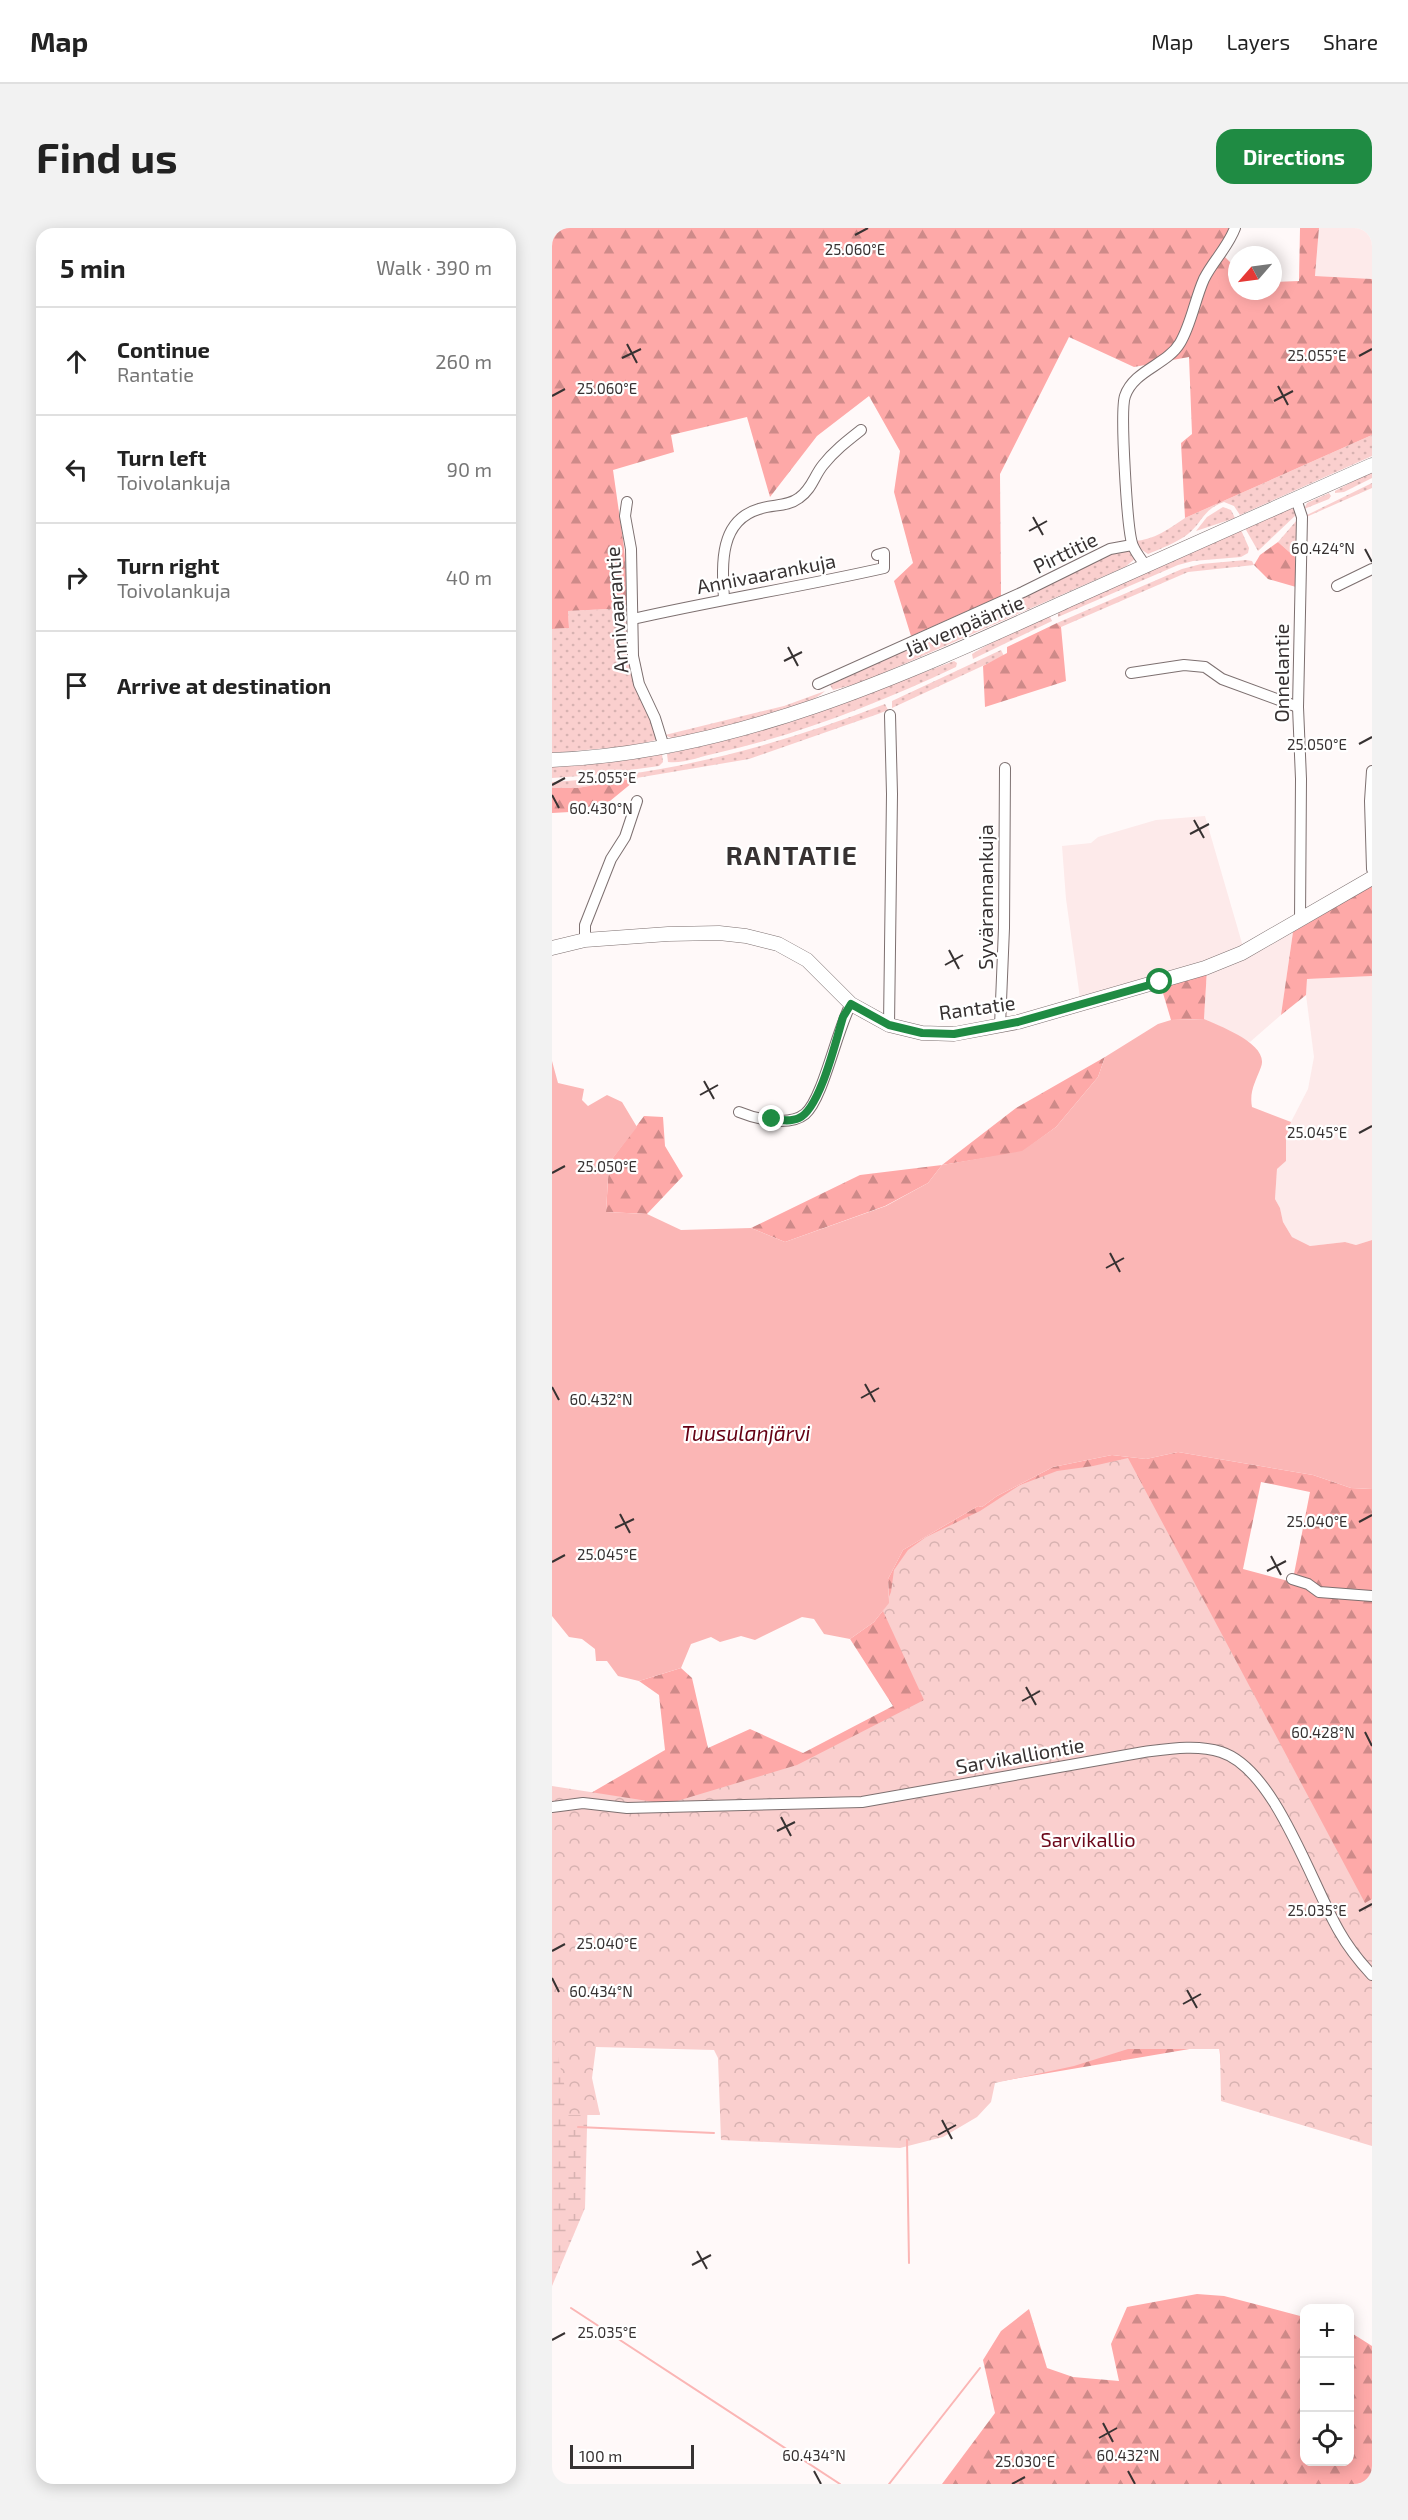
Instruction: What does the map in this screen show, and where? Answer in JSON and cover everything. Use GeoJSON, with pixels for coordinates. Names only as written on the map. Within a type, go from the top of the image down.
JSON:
{"type":"FeatureCollection","features":[{"type":"Feature","properties":{"kind":"street"},"geometry":{"type":"LineString","coordinates":[[1145,566],[1132,545],[1122,417],[1125,396],[1132,382],[1171,353],[1180,343],[1203,282],[1231,238],[1234,228]]}},
{"type":"Feature","properties":{"kind":"street"},"geometry":{"type":"LineString","coordinates":[[724,599],[722,570],[731,527],[743,515],[760,508],[789,504],[799,498],[812,487],[820,468],[833,452],[861,430]]}},
{"type":"Feature","properties":{"kind":"street","name":"Järvenpääntie"},"geometry":{"type":"LineString","coordinates":[[552,760],[664,747],[752,728],[831,702],[966,645],[1372,465]]}},
{"type":"Feature","properties":{"kind":"street","name":"Onnelantie"},"geometry":{"type":"LineString","coordinates":[[1296,498],[1302,517],[1298,707],[1301,778],[1300,920]]}},
{"type":"Feature","properties":{"kind":"street","name":"Annivaarantie"},"geometry":{"type":"LineString","coordinates":[[627,502],[625,516],[631,549],[633,656],[639,684],[655,718],[664,747]]}},
{"type":"Feature","properties":{"kind":"street","name":"Pirttitie"},"geometry":{"type":"LineString","coordinates":[[818,684],[1023,592],[1110,549],[1132,545]]}},
{"type":"Feature","properties":{"kind":"street","name":"Annivaarankuja"},"geometry":{"type":"LineString","coordinates":[[633,619],[724,599],[797,588],[884,568],[884,553],[877,555]]}},
{"type":"Feature","properties":{"kind":"street"},"geometry":{"type":"LineString","coordinates":[[1337,586],[1372,569]]}},
{"type":"Feature","properties":{"kind":"street"},"geometry":{"type":"LineString","coordinates":[[1131,673],[1184,665],[1204,667],[1237,686],[1298,707]]}},
{"type":"Feature","properties":{"kind":"street"},"geometry":{"type":"LineString","coordinates":[[889,1025],[892,794],[890,715]]}},
{"type":"Feature","properties":{"kind":"street","name":"Syvärannankuja"},"geometry":{"type":"LineString","coordinates":[[1000,1026],[1004,938],[1005,768]]}},
{"type":"Feature","properties":{"kind":"street"},"geometry":{"type":"LineString","coordinates":[[1372,771],[1370,801],[1372,869]]}},
{"type":"Feature","properties":{"kind":"street"},"geometry":{"type":"LineString","coordinates":[[585,940],[585,925],[611,859],[625,837],[637,801]]}},
{"type":"Feature","properties":{"kind":"street","name":"Rantatie"},"geometry":{"type":"LineString","coordinates":[[552,948],[585,940],[688,933],[746,936],[778,944],[807,960],[851,1004],[889,1025],[922,1033],[954,1034],[1000,1026],[1100,1000],[1205,968],[1242,953],[1372,878]]}},
{"type":"Feature","properties":{"kind":"street"},"geometry":{"type":"LineString","coordinates":[[739,1112],[784,1120],[799,1118],[806,1113],[817,1097],[843,1017],[851,1004]]}},
{"type":"Feature","properties":{"kind":"street"},"geometry":{"type":"LineString","coordinates":[[1292,1579],[1308,1584],[1319,1592],[1372,1596]]}},
{"type":"Feature","properties":{"kind":"street","name":"Sarvikalliontie"},"geometry":{"type":"LineString","coordinates":[[552,1807],[583,1803],[627,1808],[862,1802],[1144,1752],[1179,1748],[1220,1751],[1250,1769],[1262,1783],[1300,1852],[1339,1931],[1372,1975]]}},
{"type":"Feature","properties":{"kind":"shaded area"},"geometry":{"type":"Polygon","coordinates":[[[1319,228],[1372,228],[1372,279],[1315,276],[1319,228]]]}},
{"type":"Feature","properties":{"kind":"shaded area"},"geometry":{"type":"Polygon","coordinates":[[[1205,816],[1246,957],[1293,932],[1281,1015],[1250,1042],[1204,1019],[1207,970],[1081,1005],[1066,899],[1062,846],[1091,843],[1098,837],[1156,820],[1205,816]]]}},
{"type":"Feature","properties":{"kind":"shaded area"},"geometry":{"type":"Polygon","coordinates":[[[1372,976],[1372,1240],[1356,1245],[1345,1242],[1310,1246],[1292,1237],[1283,1222],[1275,1199],[1277,1169],[1286,1161],[1286,1137],[1308,1089],[1314,1057],[1306,995],[1307,979],[1372,976]]]}},
{"type":"Feature","properties":{"kind":"green space"},"geometry":{"type":"Polygon","coordinates":[[[552,228],[1234,228],[1221,253],[1228,260],[1228,300],[1282,300],[1282,282],[1299,281],[1300,228],[1319,228],[1315,276],[1372,279],[1372,435],[1185,518],[1181,443],[1192,434],[1189,357],[1134,367],[1069,337],[1000,474],[1001,596],[911,636],[894,581],[913,563],[894,492],[900,451],[869,396],[817,436],[770,497],[747,417],[671,435],[674,452],[613,470],[624,547],[629,608],[568,611],[569,628],[552,629],[552,228]]]}},
{"type":"Feature","properties":{"kind":"green space"},"geometry":{"type":"Polygon","coordinates":[[[1372,435],[1372,456],[1240,515],[1234,506],[1224,502],[1207,512],[1188,534],[1163,548],[1148,554],[1134,541],[1155,536],[1185,518],[1372,435]]]}},
{"type":"Feature","properties":{"kind":"green space"},"geometry":{"type":"Polygon","coordinates":[[[1372,471],[1372,478],[1344,492],[1335,493],[1335,491],[1372,471]]]}},
{"type":"Feature","properties":{"kind":"green space"},"geometry":{"type":"Polygon","coordinates":[[[1372,483],[1372,488],[1304,518],[1305,516],[1372,483]]]}},
{"type":"Feature","properties":{"kind":"green space"},"geometry":{"type":"Polygon","coordinates":[[[1329,493],[1331,496],[1329,499],[1304,509],[1307,503],[1329,493]]]}},
{"type":"Feature","properties":{"kind":"green space"},"geometry":{"type":"Polygon","coordinates":[[[1223,507],[1231,510],[1235,518],[1196,531],[1207,517],[1223,507]]]}},
{"type":"Feature","properties":{"kind":"green space"},"geometry":{"type":"Polygon","coordinates":[[[1292,508],[1297,514],[1258,551],[1245,528],[1292,508]]]}},
{"type":"Feature","properties":{"kind":"green space"},"geometry":{"type":"Polygon","coordinates":[[[1298,521],[1295,557],[1278,542],[1298,521]]]}},
{"type":"Feature","properties":{"kind":"green space"},"geometry":{"type":"Polygon","coordinates":[[[1241,530],[1249,548],[1248,553],[1241,557],[1193,561],[1178,565],[1058,617],[1058,612],[1241,530]]]}},
{"type":"Feature","properties":{"kind":"green space"},"geometry":{"type":"Polygon","coordinates":[[[1278,542],[1295,557],[1296,587],[1268,579],[1254,565],[1260,555],[1278,542]]]}},
{"type":"Feature","properties":{"kind":"green space"},"geometry":{"type":"Polygon","coordinates":[[[1129,548],[1136,558],[1125,567],[863,682],[833,690],[830,685],[1118,550],[1129,548]]]}},
{"type":"Feature","properties":{"kind":"green space"},"geometry":{"type":"Polygon","coordinates":[[[1252,561],[1254,565],[1188,572],[1061,627],[1057,623],[1182,569],[1201,564],[1252,561]]]}},
{"type":"Feature","properties":{"kind":"green space"},"geometry":{"type":"Polygon","coordinates":[[[629,608],[656,740],[631,746],[552,753],[552,629],[569,628],[568,611],[629,608]]]}},
{"type":"Feature","properties":{"kind":"green space"},"geometry":{"type":"Polygon","coordinates":[[[1049,615],[1052,621],[973,659],[972,654],[994,641],[1049,615]]]}},
{"type":"Feature","properties":{"kind":"green space"},"geometry":{"type":"Polygon","coordinates":[[[1057,623],[1061,627],[1066,681],[985,707],[983,666],[1007,653],[1007,647],[1057,623]]]}},
{"type":"Feature","properties":{"kind":"green space"},"geometry":{"type":"Polygon","coordinates":[[[1001,650],[1004,656],[892,708],[892,701],[1001,650]]]}},
{"type":"Feature","properties":{"kind":"green space"},"geometry":{"type":"Polygon","coordinates":[[[954,661],[957,663],[956,667],[869,705],[809,727],[680,762],[668,762],[667,754],[791,722],[954,661]]]}},
{"type":"Feature","properties":{"kind":"green space"},"geometry":{"type":"Polygon","coordinates":[[[825,691],[796,707],[776,714],[673,739],[665,735],[784,706],[825,691]]]}},
{"type":"Feature","properties":{"kind":"green space"},"geometry":{"type":"Polygon","coordinates":[[[885,704],[888,710],[749,759],[577,788],[552,788],[552,782],[638,773],[722,756],[804,733],[885,704]]]}},
{"type":"Feature","properties":{"kind":"green space"},"geometry":{"type":"Polygon","coordinates":[[[662,754],[663,762],[659,766],[552,778],[552,766],[662,754]]]}},
{"type":"Feature","properties":{"kind":"green space"},"geometry":{"type":"Polygon","coordinates":[[[638,778],[610,801],[570,812],[552,813],[552,788],[577,788],[638,778]]]}},
{"type":"Feature","properties":{"kind":"green space"},"geometry":{"type":"Polygon","coordinates":[[[1372,886],[1372,976],[1307,979],[1306,995],[1281,1015],[1293,932],[1372,886]]]}},
{"type":"Feature","properties":{"kind":"green space"},"geometry":{"type":"Polygon","coordinates":[[[1207,969],[1204,1019],[1171,1020],[1160,983],[1207,969]]]}},
{"type":"Feature","properties":{"kind":"green space"},"geometry":{"type":"Polygon","coordinates":[[[1105,1057],[1098,1077],[1056,1127],[1022,1152],[942,1165],[1016,1108],[1105,1057]]]}},
{"type":"Feature","properties":{"kind":"green space"},"geometry":{"type":"Polygon","coordinates":[[[644,1116],[663,1117],[665,1146],[683,1176],[647,1214],[606,1212],[609,1163],[644,1116]]]}},
{"type":"Feature","properties":{"kind":"green space"},"geometry":{"type":"Polygon","coordinates":[[[942,1165],[928,1183],[885,1206],[785,1242],[751,1228],[860,1175],[942,1165]]]}},
{"type":"Feature","properties":{"kind":"green space","name":"Sarvikallio"},"geometry":{"type":"Polygon","coordinates":[[[1178,1452],[1313,1475],[1351,1488],[1372,1489],[1372,1594],[1320,1590],[1294,1574],[1310,1492],[1261,1482],[1243,1569],[1292,1582],[1319,1594],[1372,1599],[1372,2143],[1224,2099],[1219,2044],[990,2083],[965,2122],[959,2126],[890,2140],[724,2133],[723,2056],[714,2041],[613,2038],[589,2047],[559,2040],[552,2013],[552,1790],[584,1797],[665,1750],[659,1695],[639,1681],[681,1668],[692,1678],[708,1748],[750,1729],[803,1753],[893,1706],[850,1639],[874,1622],[889,1603],[888,1579],[903,1550],[978,1506],[982,1507],[997,1496],[1053,1467],[1112,1455],[1146,1459],[1178,1452]]]}},
{"type":"Feature","properties":{"kind":"green space","name":"Sarvikallio"},"geometry":{"type":"Polygon","coordinates":[[[1128,1458],[1365,1903],[1372,1899],[1372,2146],[1221,2101],[1220,2049],[1128,2049],[1074,2066],[995,2083],[991,2102],[977,2117],[943,2137],[900,2148],[721,2140],[718,2058],[714,2050],[596,2047],[592,2078],[600,2115],[563,2115],[566,2092],[552,2030],[552,1786],[667,1804],[797,1765],[924,1700],[883,1611],[891,1592],[894,1570],[908,1550],[926,1537],[980,1511],[1020,1485],[1057,1471],[1128,1458]]]}},
{"type":"Feature","properties":{"kind":"green space"},"geometry":{"type":"Polygon","coordinates":[[[552,2013],[589,2047],[585,2208],[552,2286],[552,2013]]]}},
{"type":"Feature","properties":{"kind":"green space"},"geometry":{"type":"Polygon","coordinates":[[[1197,2294],[1224,2296],[1300,2316],[1300,2466],[1354,2466],[1354,2335],[1372,2346],[1372,2484],[942,2484],[995,2413],[983,2360],[1001,2331],[1029,2309],[1047,2368],[1073,2377],[1119,2381],[1111,2344],[1127,2307],[1197,2294]]]}},
{"type":"Feature","properties":{"kind":"water","name":"Tuusulanjärvi"},"geometry":{"type":"Polygon","coordinates":[[[1204,1019],[1242,1037],[1258,1051],[1262,1059],[1252,1091],[1252,1107],[1291,1122],[1286,1137],[1286,1161],[1277,1169],[1275,1199],[1283,1222],[1292,1237],[1310,1246],[1345,1242],[1356,1245],[1372,1240],[1372,1489],[1351,1488],[1313,1475],[1178,1452],[1146,1459],[1112,1455],[1053,1467],[997,1496],[982,1507],[978,1506],[903,1550],[888,1579],[889,1603],[874,1622],[850,1639],[824,1634],[814,1619],[802,1617],[755,1640],[741,1636],[720,1642],[711,1637],[691,1644],[681,1668],[639,1681],[618,1676],[607,1661],[596,1661],[595,1649],[582,1639],[569,1637],[552,1616],[552,1061],[558,1083],[584,1089],[582,1100],[588,1106],[607,1095],[622,1102],[637,1127],[609,1163],[606,1212],[647,1214],[681,1230],[751,1228],[785,1242],[886,1206],[928,1183],[942,1165],[1022,1151],[1056,1127],[1098,1077],[1105,1057],[1158,1024],[1171,1020],[1204,1019]]]}},
{"type":"Feature","properties":{"kind":"waterway"},"geometry":{"type":"LineString","coordinates":[[578,2127],[714,2133]]}},
{"type":"Feature","properties":{"kind":"waterway"},"geometry":{"type":"LineString","coordinates":[[907,2140],[909,2263]]}},
{"type":"Feature","properties":{"kind":"waterway"},"geometry":{"type":"LineString","coordinates":[[571,2308],[840,2484]]}},
{"type":"Feature","properties":{"kind":"waterway"},"geometry":{"type":"LineString","coordinates":[[889,2484],[980,2368]]}},
{"type":"Feature","properties":{"kind":"district","name":"RANTATIE"},"geometry":{"type":"Point","coordinates":[792,854]}},
{"type":"Feature","properties":{"kind":"route"},"geometry":{"type":"LineString","coordinates":[[772,1119],[799,1118],[812,1107],[843,1017],[851,1004],[889,1025],[922,1033],[954,1034],[1018,1022],[1160,982]]}}]}
